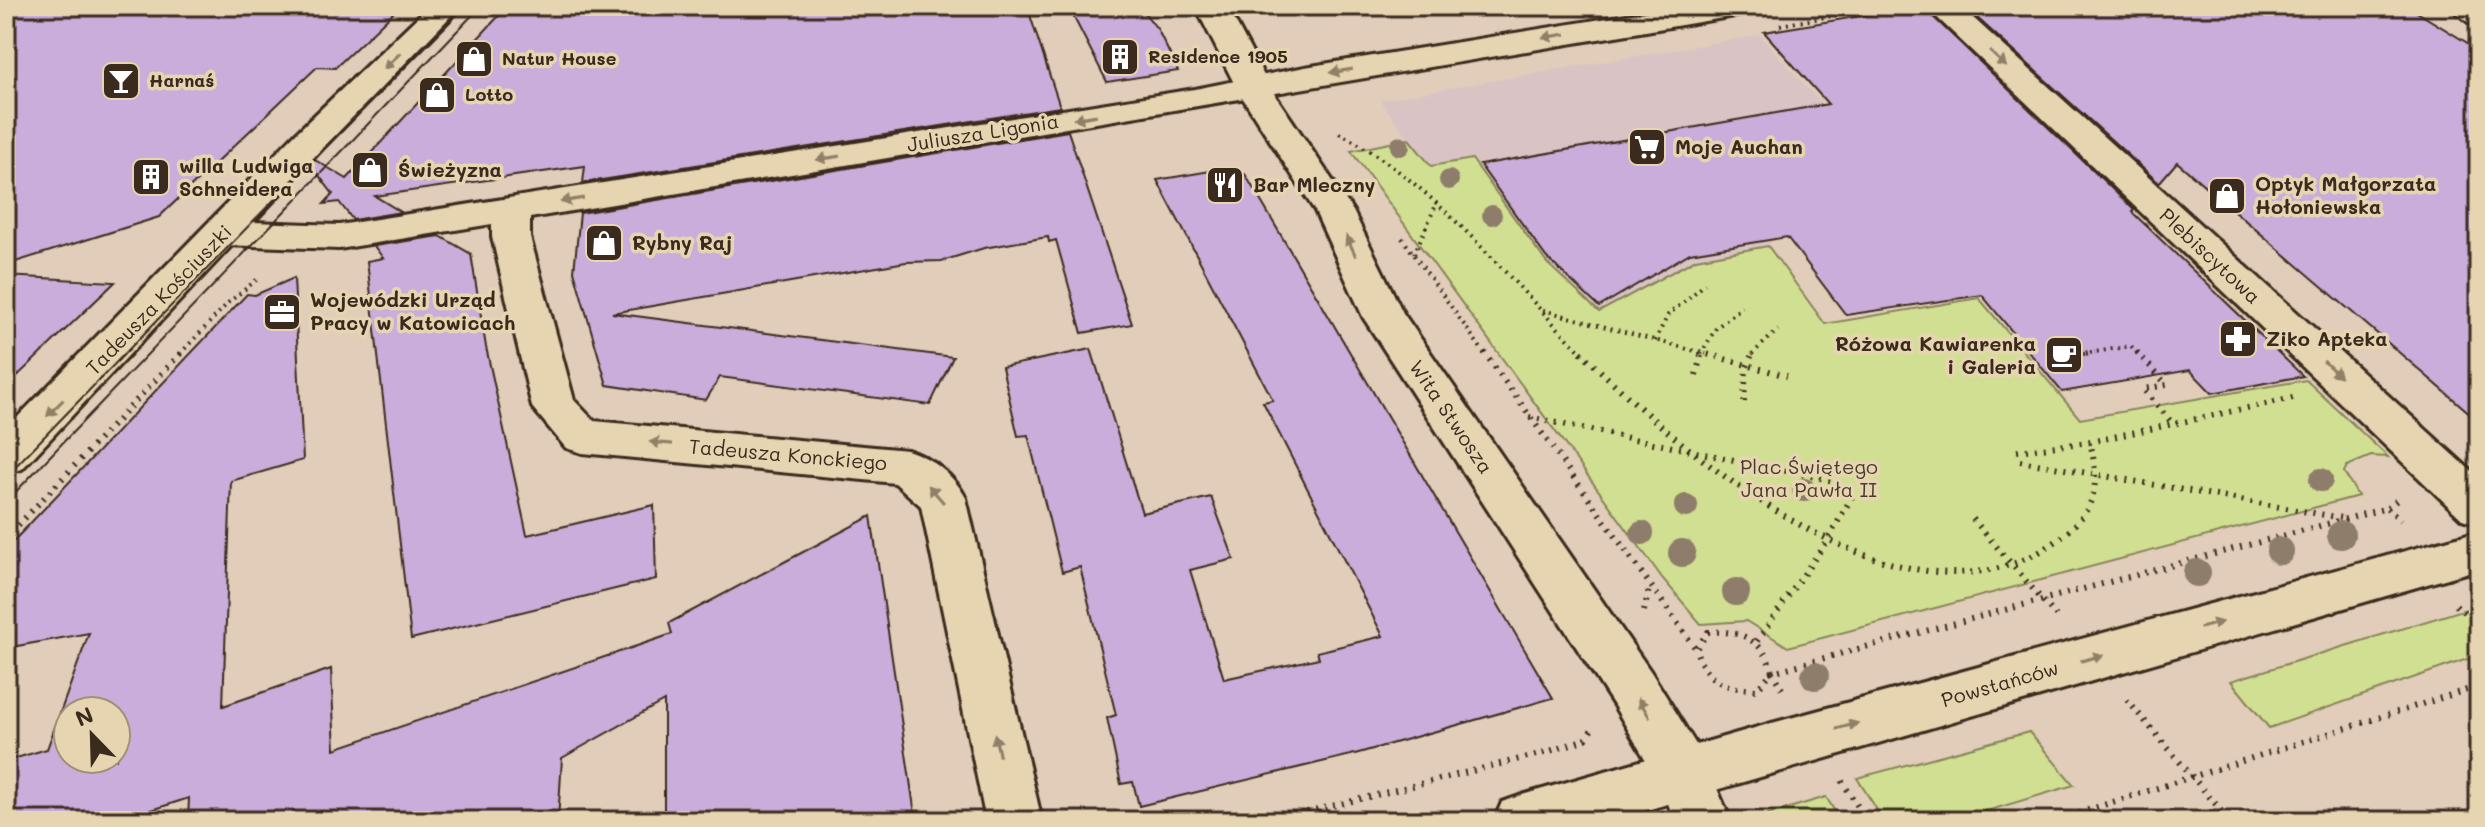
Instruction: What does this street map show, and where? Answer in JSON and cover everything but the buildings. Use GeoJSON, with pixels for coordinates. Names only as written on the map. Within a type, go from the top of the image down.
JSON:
{"type":"FeatureCollection","features":[{"type":"Feature","properties":{"kind":"street","name":"Tadeusza Kościuszki"},"geometry":{"type":"LineString","coordinates":[[6,457],[309,141],[447,6]]}},
{"type":"Feature","properties":{"kind":"street","name":"Wita Stwosza"},"geometry":{"type":"LineString","coordinates":[[1211,6],[1254,89],[1334,211],[1384,317],[1632,688],[1694,798]]}},
{"type":"Feature","properties":{"kind":"street","name":"Juliusza Ligonia"},"geometry":{"type":"LineString","coordinates":[[223,233],[339,237],[1254,89],[1305,77],[1741,6]]}},
{"type":"Feature","properties":{"kind":"street","name":"Plebiscytowa"},"geometry":{"type":"LineString","coordinates":[[1941,6],[2479,506]]}},
{"type":"Feature","properties":{"kind":"street"},"geometry":{"type":"LineString","coordinates":[[2464,6],[2479,15]]}},
{"type":"Feature","properties":{"kind":"street","name":"Tadeusza Konckiego"},"geometry":{"type":"LineString","coordinates":[[511,209],[511,237],[554,407],[582,436],[907,467],[943,498],[1014,821]]}},
{"type":"Feature","properties":{"kind":"street","name":"Powstańców"},"geometry":{"type":"LineString","coordinates":[[1522,821],[1694,798],[2091,658],[2479,550]]}},
{"type":"Feature","properties":{"kind":"path"},"geometry":{"type":"LineString","coordinates":[[1305,77],[1333,121],[1335,142]]}},
{"type":"Feature","properties":{"kind":"path"},"geometry":{"type":"LineString","coordinates":[[1333,131],[1370,147],[1436,205],[1680,446],[1756,503],[1827,541],[1919,569],[1986,572],[2010,563],[2042,550],[2074,528],[2098,477],[2090,442]]}},
{"type":"Feature","properties":{"kind":"path"},"geometry":{"type":"LineString","coordinates":[[1414,254],[1436,205]]}},
{"type":"Feature","properties":{"kind":"path"},"geometry":{"type":"LineString","coordinates":[[1397,230],[1696,649],[1700,668],[1725,689],[1756,690],[1772,672],[2387,508],[2411,489]]}},
{"type":"Feature","properties":{"kind":"path"},"geometry":{"type":"LineString","coordinates":[[1655,341],[1668,315],[1705,284]]}},
{"type":"Feature","properties":{"kind":"path"},"geometry":{"type":"LineString","coordinates":[[1696,375],[1700,353],[1717,327],[1742,307]]}},
{"type":"Feature","properties":{"kind":"path"},"geometry":{"type":"LineString","coordinates":[[1542,310],[1787,376]]}},
{"type":"Feature","properties":{"kind":"path"},"geometry":{"type":"LineString","coordinates":[[1744,402],[1746,365],[1751,352],[1778,330]]}},
{"type":"Feature","properties":{"kind":"path"},"geometry":{"type":"LineString","coordinates":[[2077,355],[2131,346],[2167,385],[2143,389],[2173,424]]}},
{"type":"Feature","properties":{"kind":"path"},"geometry":{"type":"LineString","coordinates":[[2017,451],[2090,442],[2296,397]]}},
{"type":"Feature","properties":{"kind":"path"},"geometry":{"type":"LineString","coordinates":[[1528,416],[1839,482]]}},
{"type":"Feature","properties":{"kind":"path"},"geometry":{"type":"LineString","coordinates":[[2020,461],[2345,518]]}},
{"type":"Feature","properties":{"kind":"path"},"geometry":{"type":"LineString","coordinates":[[1757,641],[1827,541],[1854,493]]}},
{"type":"Feature","properties":{"kind":"path"},"geometry":{"type":"LineString","coordinates":[[1973,519],[2230,821]]}},
{"type":"Feature","properties":{"kind":"path"},"geometry":{"type":"LineString","coordinates":[[2450,599],[2479,627]]}},
{"type":"Feature","properties":{"kind":"path"},"geometry":{"type":"LineString","coordinates":[[1696,649],[1708,632],[1732,629],[1757,641],[1769,656],[1772,672]]}},
{"type":"Feature","properties":{"kind":"path"},"geometry":{"type":"LineString","coordinates":[[2053,821],[2479,686]]}},
{"type":"Feature","properties":{"kind":"path"},"geometry":{"type":"LineString","coordinates":[[1272,821],[1544,753]]}},
{"type":"Feature","properties":{"kind":"shaded area"},"geometry":{"type":"Polygon","coordinates":[[[1760,35],[1852,138],[1717,166],[1772,240],[1768,246],[1696,259],[1599,312],[1546,262],[1472,159],[1431,167],[1381,100],[1760,35]]]}},
{"type":"Feature","properties":{"kind":"green space","name":"Plac Świętego Jana Pawła II"},"geometry":{"type":"Polygon","coordinates":[[[1409,139],[1431,166],[1472,159],[1546,262],[1599,312],[1696,259],[1768,246],[1825,324],[1979,298],[2080,419],[2306,380],[2388,457],[2371,456],[2347,466],[2344,472],[2358,496],[1788,647],[1746,621],[1701,624],[1663,579],[1351,151],[1409,139]]]}},
{"type":"Feature","properties":{"kind":"green space"},"geometry":{"type":"Polygon","coordinates":[[[2479,605],[2479,655],[2269,728],[2231,681],[2479,605]]]}},
{"type":"Feature","properties":{"kind":"green space"},"geometry":{"type":"Polygon","coordinates":[[[2029,732],[2074,785],[1953,821],[1884,821],[1857,778],[2029,732]]]}},
{"type":"Feature","properties":{"kind":"green space"},"geometry":{"type":"Polygon","coordinates":[[[1826,797],[1841,821],[1764,821],[1766,815],[1826,797]]]}},
{"type":"Feature","properties":{"kind":"tram line"},"geometry":{"type":"LineString","coordinates":[[6,476],[462,6]]}},
{"type":"Feature","properties":{"kind":"tram line"},"geometry":{"type":"LineString","coordinates":[[6,502],[481,6]]}},
{"type":"Feature","properties":{"kind":"place","name":"Residence 1905"},"geometry":{"type":"Point","coordinates":[1120,57]}},
{"type":"Feature","properties":{"kind":"place","name":"Natur House"},"geometry":{"type":"Point","coordinates":[474,59]}},
{"type":"Feature","properties":{"kind":"place","name":"Harnaś"},"geometry":{"type":"Point","coordinates":[121,81]}},
{"type":"Feature","properties":{"kind":"place","name":"Lotto"},"geometry":{"type":"Point","coordinates":[437,95]}},
{"type":"Feature","properties":{"kind":"place","name":"Moje Auchan"},"geometry":{"type":"Point","coordinates":[1647,147]}},
{"type":"Feature","properties":{"kind":"place","name":"Świeżyzna"},"geometry":{"type":"Point","coordinates":[370,170]}},
{"type":"Feature","properties":{"kind":"place","name":"willa Ludwiga Schneidera"},"geometry":{"type":"Point","coordinates":[151,177]}},
{"type":"Feature","properties":{"kind":"place","name":"Bar Mleczny"},"geometry":{"type":"Point","coordinates":[1225,185]}},
{"type":"Feature","properties":{"kind":"place","name":"Optyk Małgorzata Hołoniewska"},"geometry":{"type":"Point","coordinates":[2227,196]}},
{"type":"Feature","properties":{"kind":"place","name":"Rybny Raj"},"geometry":{"type":"Point","coordinates":[604,243]}},
{"type":"Feature","properties":{"kind":"place","name":"Wojewódzki Urząd Pracy w Katowicach"},"geometry":{"type":"Point","coordinates":[282,312]}},
{"type":"Feature","properties":{"kind":"place","name":"Ziko Apteka"},"geometry":{"type":"Point","coordinates":[2238,339]}},
{"type":"Feature","properties":{"kind":"place","name":"Różowa Kawiarenka i Galeria"},"geometry":{"type":"Point","coordinates":[2064,355]}}]}
